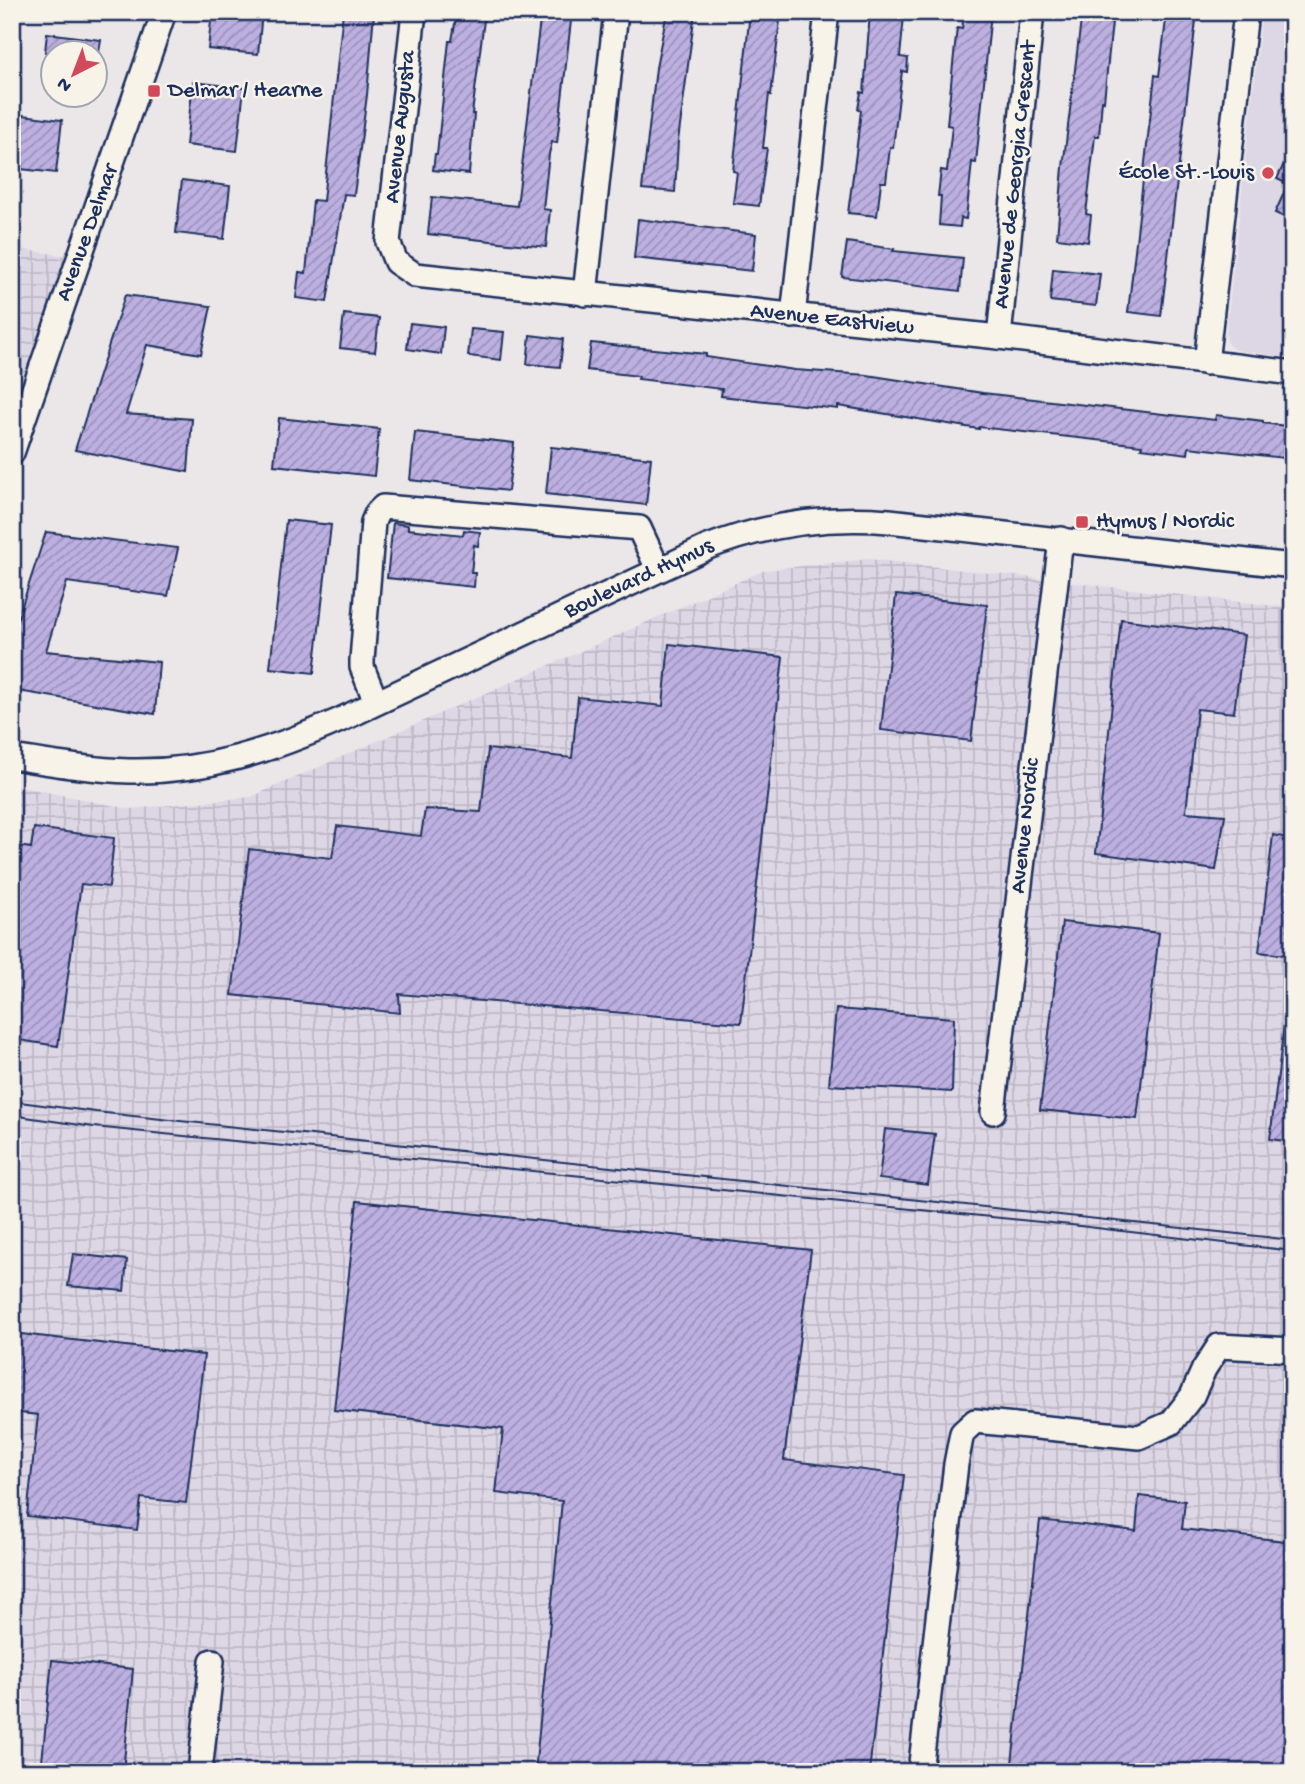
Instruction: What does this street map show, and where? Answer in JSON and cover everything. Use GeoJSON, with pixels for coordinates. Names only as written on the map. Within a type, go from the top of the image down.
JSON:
{"type":"FeatureCollection","features":[{"type":"Feature","properties":{"kind":"street","name":"Avenue Delmar"},"geometry":{"type":"LineString","coordinates":[[12,453],[164,12]]}},
{"type":"Feature","properties":{"kind":"street","name":"Avenue Augusta"},"geometry":{"type":"LineString","coordinates":[[388,242],[414,12]]}},
{"type":"Feature","properties":{"kind":"street"},"geometry":{"type":"LineString","coordinates":[[585,294],[617,12]]}},
{"type":"Feature","properties":{"kind":"street"},"geometry":{"type":"LineString","coordinates":[[793,316],[827,12]]}},
{"type":"Feature","properties":{"kind":"street","name":"Avenue de Georgia Crescent"},"geometry":{"type":"LineString","coordinates":[[999,337],[1032,12]]}},
{"type":"Feature","properties":{"kind":"street"},"geometry":{"type":"LineString","coordinates":[[1206,363],[1246,12]]}},
{"type":"Feature","properties":{"kind":"street","name":"Avenue Eastview"},"geometry":{"type":"LineString","coordinates":[[388,242],[396,262],[415,275],[999,337],[1293,373]]}},
{"type":"Feature","properties":{"kind":"street"},"geometry":{"type":"LineString","coordinates":[[376,702],[362,667],[362,660],[373,522],[383,507],[639,528],[658,569]]}},
{"type":"Feature","properties":{"kind":"street","name":"Boulevard Hymus"},"geometry":{"type":"LineString","coordinates":[[12,757],[129,771],[203,766],[254,754],[284,744],[376,702],[658,569],[739,536],[789,524],[824,520],[889,521],[1293,566]]}},
{"type":"Feature","properties":{"kind":"street","name":"Avenue Nordic"},"geometry":{"type":"LineString","coordinates":[[993,1112],[1061,539]]}},
{"type":"Feature","properties":{"kind":"street"},"geometry":{"type":"LineString","coordinates":[[920,1772],[956,1464],[962,1433],[975,1421],[1139,1437],[1171,1423],[1192,1396],[1204,1369],[1219,1346],[1293,1350]]}},
{"type":"Feature","properties":{"kind":"street"},"geometry":{"type":"LineString","coordinates":[[200,1772],[212,1661]]}},
{"type":"Feature","properties":{"kind":"shaded area","name":"École St.-Louis"},"geometry":{"type":"Polygon","coordinates":[[[1262,12],[1293,12],[1293,358],[1235,350],[1228,344],[1226,334],[1262,12]]]}},
{"type":"Feature","properties":{"kind":"shaded area"},"geometry":{"type":"Polygon","coordinates":[[[12,248],[74,257],[12,413],[12,248]]]}},
{"type":"Feature","properties":{"kind":"shaded area"},"geometry":{"type":"Polygon","coordinates":[[[869,559],[1293,608],[1293,1772],[12,1772],[12,785],[130,809],[251,797],[765,570],[869,559]]]}},
{"type":"Feature","properties":{"kind":"building"},"geometry":{"type":"Polygon","coordinates":[[[212,12],[262,12],[258,54],[208,49],[212,12]]]}},
{"type":"Feature","properties":{"kind":"building"},"geometry":{"type":"Polygon","coordinates":[[[343,12],[374,12],[354,195],[344,194],[327,302],[296,298],[299,272],[306,273],[313,200],[323,201],[343,12]]]}},
{"type":"Feature","properties":{"kind":"building"},"geometry":{"type":"Polygon","coordinates":[[[457,12],[485,12],[472,114],[469,174],[433,170],[449,41],[452,41],[457,12]]]}},
{"type":"Feature","properties":{"kind":"building"},"geometry":{"type":"Polygon","coordinates":[[[541,12],[572,12],[557,143],[552,142],[549,154],[543,209],[550,210],[546,247],[428,234],[432,197],[517,206],[541,12]]]}},
{"type":"Feature","properties":{"kind":"building"},"geometry":{"type":"Polygon","coordinates":[[[667,12],[695,12],[678,141],[675,192],[642,189],[656,68],[667,12]]]}},
{"type":"Feature","properties":{"kind":"building"},"geometry":{"type":"Polygon","coordinates":[[[750,12],[781,12],[771,95],[769,94],[763,148],[767,148],[759,206],[733,203],[737,172],[733,171],[750,12]]]}},
{"type":"Feature","properties":{"kind":"building"},"geometry":{"type":"Polygon","coordinates":[[[870,12],[904,16],[900,57],[908,58],[907,72],[902,71],[893,148],[890,147],[886,182],[881,182],[877,216],[848,213],[861,110],[858,109],[861,92],[864,93],[870,12]]]}},
{"type":"Feature","properties":{"kind":"building"},"geometry":{"type":"Polygon","coordinates":[[[964,12],[991,12],[976,163],[972,162],[966,219],[961,218],[960,227],[939,225],[941,196],[938,196],[941,170],[947,171],[952,126],[947,125],[953,64],[957,28],[962,29],[964,12]]]}},
{"type":"Feature","properties":{"kind":"building"},"geometry":{"type":"Polygon","coordinates":[[[1082,12],[1113,12],[1104,101],[1102,100],[1099,136],[1095,136],[1086,214],[1091,215],[1088,242],[1057,238],[1082,12]]]}},
{"type":"Feature","properties":{"kind":"building"},"geometry":{"type":"Polygon","coordinates":[[[1167,12],[1197,12],[1161,316],[1128,312],[1155,75],[1159,76],[1167,12]]]}},
{"type":"Feature","properties":{"kind":"building"},"geometry":{"type":"Polygon","coordinates":[[[47,33],[86,38],[46,38],[47,33]]]}},
{"type":"Feature","properties":{"kind":"building"},"geometry":{"type":"Polygon","coordinates":[[[193,82],[244,88],[237,151],[186,145],[193,82]]]}},
{"type":"Feature","properties":{"kind":"building"},"geometry":{"type":"Polygon","coordinates":[[[15,114],[62,120],[56,173],[12,168],[15,114]]]}},
{"type":"Feature","properties":{"kind":"building"},"geometry":{"type":"Polygon","coordinates":[[[1293,144],[1293,221],[1275,213],[1288,184],[1277,179],[1293,144]]]}},
{"type":"Feature","properties":{"kind":"building"},"geometry":{"type":"Polygon","coordinates":[[[182,180],[230,186],[224,239],[176,233],[182,180]]]}},
{"type":"Feature","properties":{"kind":"building"},"geometry":{"type":"Polygon","coordinates":[[[638,219],[756,234],[752,271],[634,258],[638,219]]]}},
{"type":"Feature","properties":{"kind":"building"},"geometry":{"type":"Polygon","coordinates":[[[847,242],[894,249],[893,251],[963,258],[960,291],[842,277],[847,242]]]}},
{"type":"Feature","properties":{"kind":"building"},"geometry":{"type":"Polygon","coordinates":[[[1053,269],[1100,274],[1096,306],[1050,301],[1053,269]]]}},
{"type":"Feature","properties":{"kind":"building"},"geometry":{"type":"Polygon","coordinates":[[[125,295],[211,306],[201,354],[147,345],[126,414],[192,419],[188,472],[75,450],[125,295]]]}},
{"type":"Feature","properties":{"kind":"building"},"geometry":{"type":"Polygon","coordinates":[[[344,314],[379,318],[375,352],[340,348],[344,314]]]}},
{"type":"Feature","properties":{"kind":"building"},"geometry":{"type":"Polygon","coordinates":[[[410,323],[444,327],[441,354],[407,349],[410,323]]]}},
{"type":"Feature","properties":{"kind":"building"},"geometry":{"type":"Polygon","coordinates":[[[471,329],[504,332],[501,360],[468,356],[471,329]]]}},
{"type":"Feature","properties":{"kind":"building"},"geometry":{"type":"Polygon","coordinates":[[[530,335],[563,339],[560,367],[527,364],[530,335]]]}},
{"type":"Feature","properties":{"kind":"building"},"geometry":{"type":"Polygon","coordinates":[[[591,343],[706,354],[706,357],[795,370],[867,375],[983,393],[1146,412],[1215,420],[1216,415],[1263,421],[1293,427],[1293,459],[1189,447],[1188,454],[1141,448],[1142,445],[979,429],[838,406],[838,409],[721,396],[722,389],[587,370],[591,343]]]}},
{"type":"Feature","properties":{"kind":"building"},"geometry":{"type":"Polygon","coordinates":[[[279,418],[379,429],[374,476],[274,465],[279,418]]]}},
{"type":"Feature","properties":{"kind":"building"},"geometry":{"type":"Polygon","coordinates":[[[415,432],[514,443],[508,491],[410,480],[415,432]]]}},
{"type":"Feature","properties":{"kind":"building"},"geometry":{"type":"Polygon","coordinates":[[[551,447],[651,458],[646,505],[546,494],[551,447]]]}},
{"type":"Feature","properties":{"kind":"building"},"geometry":{"type":"Polygon","coordinates":[[[286,520],[331,525],[314,673],[270,668],[286,520]]]}},
{"type":"Feature","properties":{"kind":"building"},"geometry":{"type":"Polygon","coordinates":[[[393,523],[408,525],[408,529],[463,535],[464,530],[480,532],[478,546],[474,545],[471,573],[475,573],[474,587],[387,578],[393,523]]]}},
{"type":"Feature","properties":{"kind":"building"},"geometry":{"type":"Polygon","coordinates":[[[46,532],[178,548],[168,596],[67,582],[46,651],[159,662],[155,714],[12,690],[12,636],[46,532]]]}},
{"type":"Feature","properties":{"kind":"building"},"geometry":{"type":"Polygon","coordinates":[[[896,595],[987,605],[971,741],[881,730],[896,595]]]}},
{"type":"Feature","properties":{"kind":"building"},"geometry":{"type":"Polygon","coordinates":[[[1121,619],[1244,635],[1234,713],[1197,709],[1186,812],[1225,815],[1216,870],[1096,853],[1121,619]]]}},
{"type":"Feature","properties":{"kind":"building"},"geometry":{"type":"Polygon","coordinates":[[[669,644],[783,657],[741,1023],[399,994],[400,1013],[232,995],[249,849],[332,858],[337,826],[421,836],[425,809],[481,812],[488,749],[572,758],[578,697],[663,706],[669,644]]]}},
{"type":"Feature","properties":{"kind":"building"},"geometry":{"type":"Polygon","coordinates":[[[34,828],[114,838],[109,887],[81,884],[58,1046],[12,1039],[12,845],[31,848],[34,828]]]}},
{"type":"Feature","properties":{"kind":"building"},"geometry":{"type":"Polygon","coordinates":[[[1273,835],[1293,839],[1293,956],[1259,952],[1273,835]]]}},
{"type":"Feature","properties":{"kind":"building"},"geometry":{"type":"Polygon","coordinates":[[[1062,922],[1159,933],[1137,1119],[1040,1110],[1062,922]]]}},
{"type":"Feature","properties":{"kind":"building"},"geometry":{"type":"Polygon","coordinates":[[[836,1009],[954,1018],[952,1092],[829,1085],[836,1009]]]}},
{"type":"Feature","properties":{"kind":"building"},"geometry":{"type":"Polygon","coordinates":[[[1284,1025],[1293,1025],[1293,1142],[1270,1139],[1284,1025]]]}},
{"type":"Feature","properties":{"kind":"building"},"geometry":{"type":"Polygon","coordinates":[[[885,1129],[935,1134],[928,1185],[879,1179],[885,1129]]]}},
{"type":"Feature","properties":{"kind":"building"},"geometry":{"type":"Polygon","coordinates":[[[357,1201],[811,1250],[784,1460],[904,1475],[869,1772],[535,1772],[562,1501],[496,1493],[503,1429],[334,1410],[357,1201]]]}},
{"type":"Feature","properties":{"kind":"building"},"geometry":{"type":"Polygon","coordinates":[[[73,1254],[127,1260],[124,1291],[68,1286],[73,1254]]]}},
{"type":"Feature","properties":{"kind":"building"},"geometry":{"type":"Polygon","coordinates":[[[12,1333],[204,1355],[186,1503],[141,1498],[137,1530],[27,1516],[38,1415],[12,1412],[12,1333]]]}},
{"type":"Feature","properties":{"kind":"building"},"geometry":{"type":"Polygon","coordinates":[[[1139,1496],[1185,1501],[1182,1529],[1293,1542],[1293,1772],[1011,1772],[1040,1520],[1136,1531],[1139,1496]]]}},
{"type":"Feature","properties":{"kind":"building"},"geometry":{"type":"Polygon","coordinates":[[[52,1660],[133,1669],[123,1772],[41,1772],[52,1660]]]}},
{"type":"Feature","properties":{"kind":"tram line"},"geometry":{"type":"LineString","coordinates":[[12,1101],[1293,1240]]}},
{"type":"Feature","properties":{"kind":"tram line"},"geometry":{"type":"LineString","coordinates":[[12,1115],[94,1127],[1071,1225],[1293,1251]]}},
{"type":"Feature","properties":{"kind":"place","name":"Delmar / Hearne"},"geometry":{"type":"Point","coordinates":[154,91]}},
{"type":"Feature","properties":{"kind":"place","name":"École St.-Louis"},"geometry":{"type":"Point","coordinates":[1268,173]}},
{"type":"Feature","properties":{"kind":"place","name":"Hymus / Nordic"},"geometry":{"type":"Point","coordinates":[1082,522]}}]}
